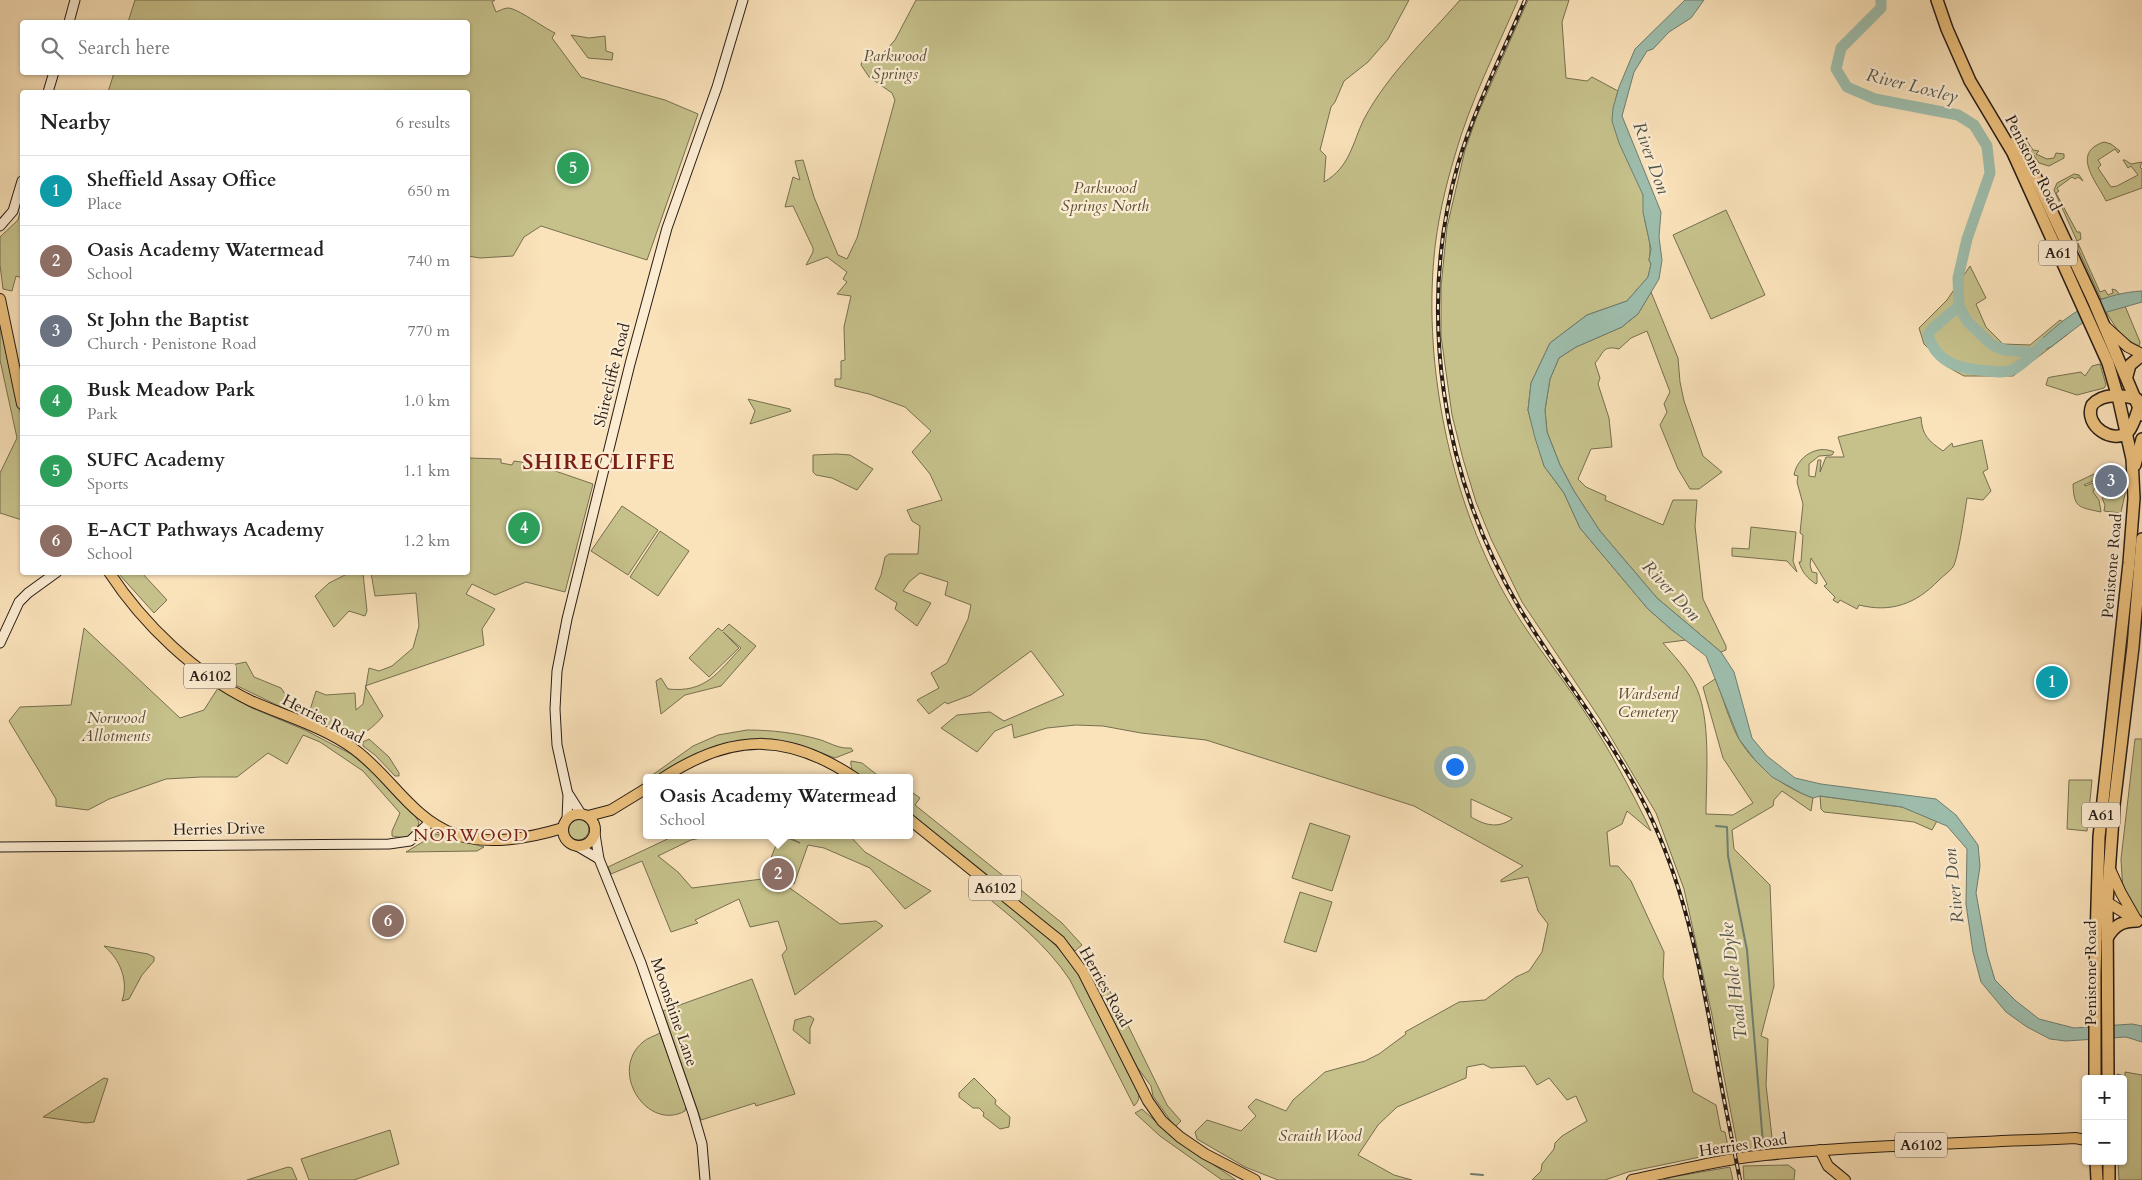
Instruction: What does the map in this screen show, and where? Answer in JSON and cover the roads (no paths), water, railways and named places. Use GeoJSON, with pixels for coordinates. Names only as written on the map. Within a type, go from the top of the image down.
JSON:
{"type":"FeatureCollection","features":[{"type":"Feature","properties":{"kind":"highway","name":"Penistone Road"},"geometry":{"type":"LineString","coordinates":[[1937,0],[1947,29],[1970,81],[2013,153],[2087,321],[2102,349],[2118,395],[2133,472],[2134,498],[2129,563],[2104,783],[2097,891],[2095,1075]]}},
{"type":"Feature","properties":{"kind":"highway","name":"Penistone Road"},"geometry":{"type":"LineString","coordinates":[[1945,0],[1974,74],[2036,178],[2100,314],[2140,410]]}},
{"type":"Feature","properties":{"kind":"highway"},"geometry":{"type":"LineString","coordinates":[[2036,178],[2033,183],[2036,202]]}},
{"type":"Feature","properties":{"kind":"highway"},"geometry":{"type":"LineString","coordinates":[[2102,349],[2118,356]]}},
{"type":"Feature","properties":{"kind":"highway"},"geometry":{"type":"LineString","coordinates":[[2127,376],[2130,365],[2142,354]]}},
{"type":"Feature","properties":{"kind":"highway"},"geometry":{"type":"LineString","coordinates":[[2118,395],[2140,410],[2126,433],[2114,435],[2094,426],[2090,419],[2090,409],[2094,402],[2104,397],[2118,395]]}},
{"type":"Feature","properties":{"kind":"highway"},"geometry":{"type":"LineString","coordinates":[[2133,472],[2142,439]]}},
{"type":"Feature","properties":{"kind":"highway","name":"Penistone Road"},"geometry":{"type":"LineString","coordinates":[[2108,1075],[2107,902],[2114,805],[2142,539]]}},
{"type":"Feature","properties":{"kind":"highway"},"geometry":{"type":"LineString","coordinates":[[2111,728],[2125,713]]}},
{"type":"Feature","properties":{"kind":"highway"},"geometry":{"type":"LineString","coordinates":[[2097,891],[2107,902]]}},
{"type":"Feature","properties":{"kind":"highway"},"geometry":{"type":"LineString","coordinates":[[2107,938],[2111,931],[2120,923],[2140,922]]}},
{"type":"Feature","properties":{"kind":"highway"},"geometry":{"type":"LineString","coordinates":[[2095,959],[2107,963]]}},
{"type":"Feature","properties":{"kind":"highway"},"geometry":{"type":"LineString","coordinates":[[2096,1165],[2097,1180]]}},
{"type":"Feature","properties":{"kind":"highway"},"geometry":{"type":"LineString","coordinates":[[2109,1165],[2109,1180]]}},
{"type":"Feature","properties":{"kind":"main road"},"geometry":{"type":"LineString","coordinates":[[0,299],[20,394]]}},
{"type":"Feature","properties":{"kind":"main road"},"geometry":{"type":"LineString","coordinates":[[2105,326],[2128,347],[2142,354]]}},
{"type":"Feature","properties":{"kind":"main road"},"geometry":{"type":"LineString","coordinates":[[2118,356],[2142,354]]}},
{"type":"Feature","properties":{"kind":"main road","name":"Herries Road"},"geometry":{"type":"LineString","coordinates":[[112,575],[150,623],[209,676],[250,700],[352,747],[376,767],[411,807],[430,822],[461,836],[487,839],[505,839],[545,834]]}},
{"type":"Feature","properties":{"kind":"main road"},"geometry":{"type":"LineString","coordinates":[[670,774],[689,762],[720,749],[754,744],[796,748],[814,753],[848,774]]}},
{"type":"Feature","properties":{"kind":"main road","name":"A6102"},"geometry":{"type":"LineString","coordinates":[[545,834],[565,824],[576,814],[584,815],[611,810],[643,790]]}},
{"type":"Feature","properties":{"kind":"main road","name":"A6102"},"geometry":{"type":"LineString","coordinates":[[545,834],[577,846],[586,845],[611,810]]}},
{"type":"Feature","properties":{"kind":"main road"},"geometry":{"type":"LineString","coordinates":[[584,815],[592,821],[595,832]]}},
{"type":"Feature","properties":{"kind":"main road","name":"Herries Road"},"geometry":{"type":"LineString","coordinates":[[913,822],[1060,941],[1083,972],[1148,1101],[1162,1121],[1180,1137],[1205,1154],[1255,1180]]}},
{"type":"Feature","properties":{"kind":"main road"},"geometry":{"type":"LineString","coordinates":[[565,824],[566,841]]}},
{"type":"Feature","properties":{"kind":"main road"},"geometry":{"type":"LineString","coordinates":[[2110,869],[2121,893],[2140,922]]}},
{"type":"Feature","properties":{"kind":"main road"},"geometry":{"type":"LineString","coordinates":[[2107,902],[2140,922]]}},
{"type":"Feature","properties":{"kind":"main road","name":"A6102"},"geometry":{"type":"LineString","coordinates":[[1820,1150],[2080,1139]]}},
{"type":"Feature","properties":{"kind":"main road"},"geometry":{"type":"LineString","coordinates":[[1820,1150],[1828,1166],[1845,1180]]}},
{"type":"Feature","properties":{"kind":"main road","name":"Herries Road"},"geometry":{"type":"LineString","coordinates":[[1632,1180],[1733,1159],[1820,1150]]}},
{"type":"Feature","properties":{"kind":"street"},"geometry":{"type":"LineString","coordinates":[[69,20],[75,0]]}},
{"type":"Feature","properties":{"kind":"street","name":"Shirecliffe Road"},"geometry":{"type":"LineString","coordinates":[[565,824],[568,795],[557,745],[555,709],[556,671],[567,619],[630,364],[664,237],[685,173],[717,87],[743,0]]}},
{"type":"Feature","properties":{"kind":"street"},"geometry":{"type":"LineString","coordinates":[[49,90],[53,75]]}},
{"type":"Feature","properties":{"kind":"street"},"geometry":{"type":"LineString","coordinates":[[0,226],[14,208],[20,187]]}},
{"type":"Feature","properties":{"kind":"street"},"geometry":{"type":"LineString","coordinates":[[0,643],[19,602],[53,575]]}},
{"type":"Feature","properties":{"kind":"street","name":"Shirecliffe Road"},"geometry":{"type":"LineString","coordinates":[[568,795],[584,815]]}},
{"type":"Feature","properties":{"kind":"street","name":"Herries Drive"},"geometry":{"type":"LineString","coordinates":[[0,847],[389,844],[410,841],[430,822]]}},
{"type":"Feature","properties":{"kind":"street","name":"Moonshine Lane"},"geometry":{"type":"LineString","coordinates":[[595,832],[599,859],[637,951],[693,1113],[702,1144],[705,1180]]}},
{"type":"Feature","properties":{"kind":"street"},"geometry":{"type":"LineString","coordinates":[[577,846],[599,859]]}},
{"type":"Feature","properties":{"kind":"waterway","name":"River Loxley"},"geometry":{"type":"LineString","coordinates":[[1881,0],[1881,8],[1841,48],[1836,69],[1847,87],[1875,99],[1958,115],[1974,125],[1987,146],[1990,173],[1967,239],[1958,278],[1959,306],[1967,321],[1992,345],[2005,350],[2034,353],[2044,343]]}},
{"type":"Feature","properties":{"kind":"waterway","name":"River Loxley"},"geometry":{"type":"LineString","coordinates":[[1959,306],[1932,329],[1928,335],[1932,345],[1944,359],[1952,364],[1969,369],[2004,372],[2018,367],[2034,353]]}},
{"type":"Feature","properties":{"kind":"waterway","name":"Toad Hole Dyke"},"geometry":{"type":"LineString","coordinates":[[1716,826],[1727,827],[1728,856],[1747,950],[1763,1143]]}},
{"type":"Feature","properties":{"kind":"waterway"},"geometry":{"type":"LineString","coordinates":[[1471,1174],[1483,1175]]}},
{"type":"Feature","properties":{"kind":"railway"},"geometry":{"type":"LineString","coordinates":[[1525,0],[1465,143],[1445,220],[1439,278],[1439,335],[1444,393],[1455,450],[1471,505],[1493,558],[1520,609],[1608,741],[1640,795],[1666,852],[1676,880],[1699,967],[1740,1180]]}},
{"type":"Feature","properties":{"kind":"place","name":"SUFC Academy"},"geometry":{"type":"Point","coordinates":[573,168]}},
{"type":"Feature","properties":{"kind":"place","name":"St John the Baptist"},"geometry":{"type":"Point","coordinates":[2111,481]}},
{"type":"Feature","properties":{"kind":"place","name":"Busk Meadow Park"},"geometry":{"type":"Point","coordinates":[524,528]}},
{"type":"Feature","properties":{"kind":"place","name":"Sheffield Assay Office"},"geometry":{"type":"Point","coordinates":[2052,682]}},
{"type":"Feature","properties":{"kind":"place","name":"Oasis Academy Watermead"},"geometry":{"type":"Point","coordinates":[778,874]}},
{"type":"Feature","properties":{"kind":"place","name":"E-ACT Pathways Academy"},"geometry":{"type":"Point","coordinates":[388,921]}},
{"type":"Feature","properties":{"kind":"district","name":"SHIRECLIFFE"},"geometry":{"type":"Point","coordinates":[599,462]}},
{"type":"Feature","properties":{"kind":"district","name":"NORWOOD"},"geometry":{"type":"Point","coordinates":[471,835]}},
{"type":"Feature","properties":{"kind":"park label","name":"Parkwood Springs"},"geometry":{"type":"Point","coordinates":[895,65]}},
{"type":"Feature","properties":{"kind":"park label","name":"Parkwood Springs North"},"geometry":{"type":"Point","coordinates":[1105,197]}},
{"type":"Feature","properties":{"kind":"park label","name":"Wardsend Cemetery"},"geometry":{"type":"Point","coordinates":[1648,703]}},
{"type":"Feature","properties":{"kind":"park label","name":"Norwood Allotments"},"geometry":{"type":"Point","coordinates":[116,727]}},
{"type":"Feature","properties":{"kind":"park label","name":"Scraith Wood"},"geometry":{"type":"Point","coordinates":[1320,1136]}},
{"type":"Feature","properties":{"kind":"water label","name":"River Don"},"geometry":{"type":"Point","coordinates":[1651,158]}},
{"type":"Feature","properties":{"kind":"water label","name":"River Don"},"geometry":{"type":"Point","coordinates":[1671,591]}},
{"type":"Feature","properties":{"kind":"water label","name":"River Don"},"geometry":{"type":"Point","coordinates":[1954,886]}}]}
